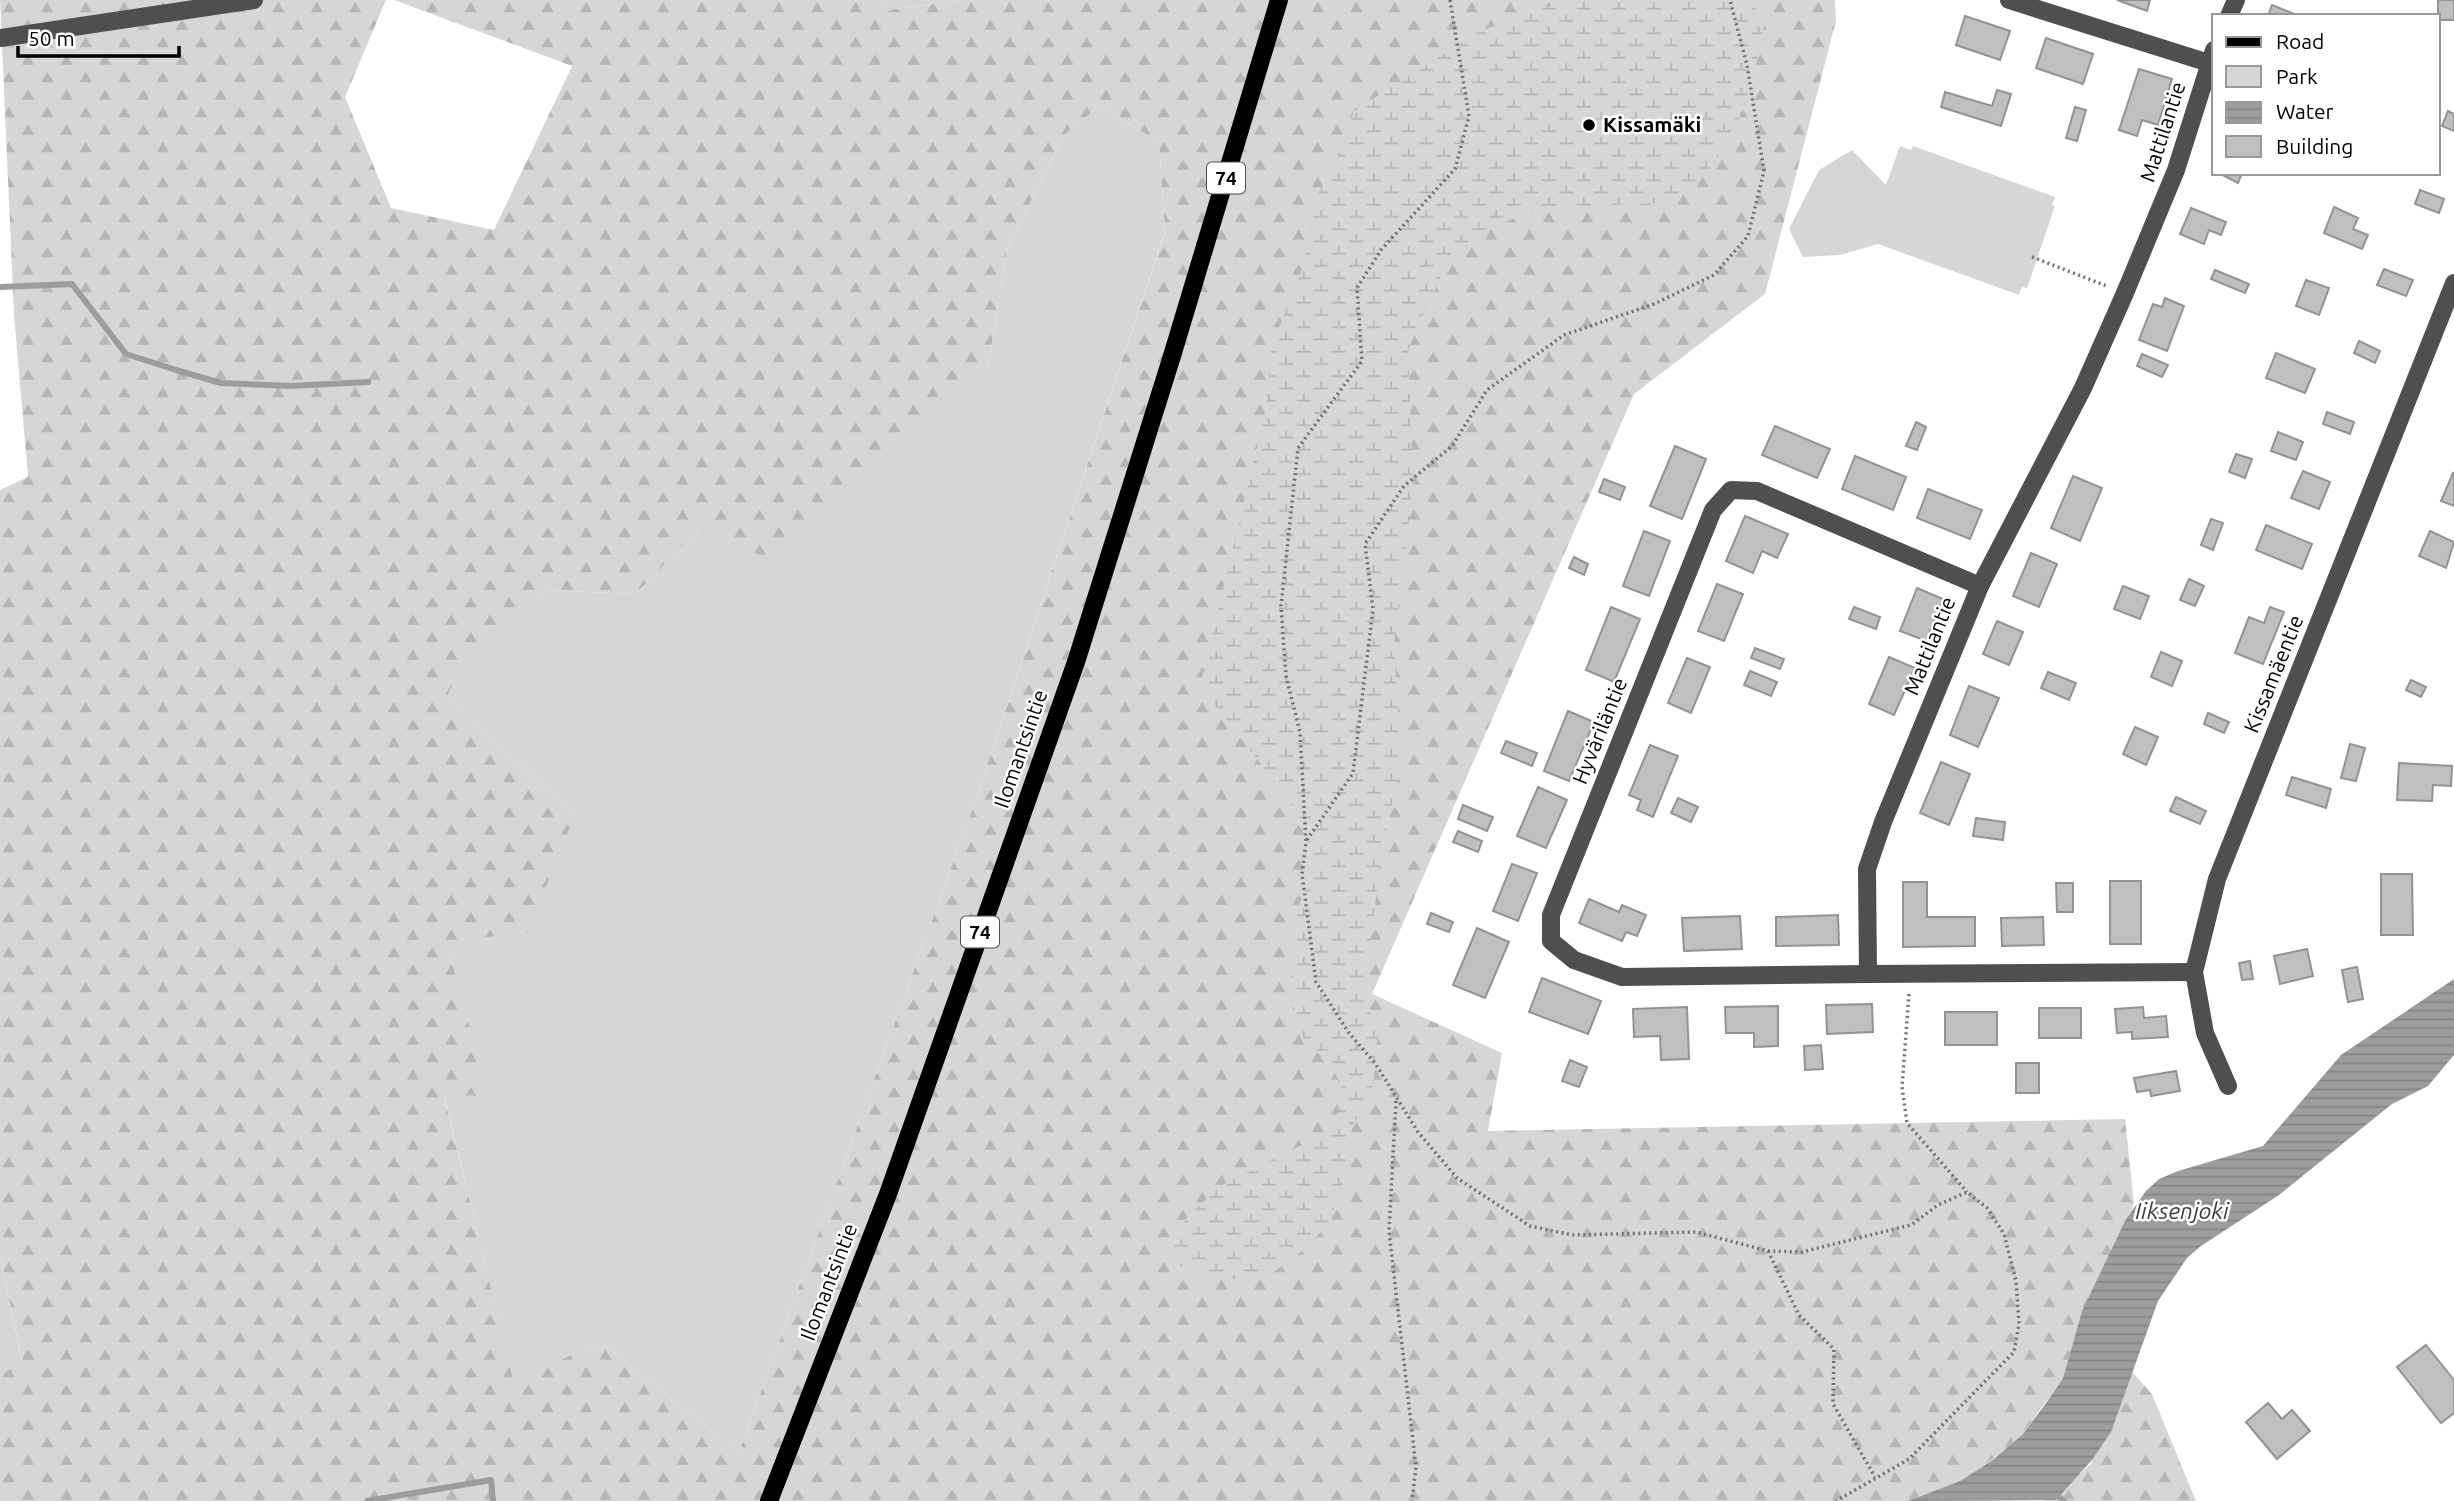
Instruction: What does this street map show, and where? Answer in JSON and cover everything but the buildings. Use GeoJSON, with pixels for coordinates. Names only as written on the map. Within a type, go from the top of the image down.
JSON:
{"type":"FeatureCollection","features":[{"type":"Feature","properties":{"kind":"main road","name":"Ilomantsintie"},"geometry":{"type":"LineString","coordinates":[[769,1501],[888,1194],[1076,662],[1279,0]]}},
{"type":"Feature","properties":{"kind":"street"},"geometry":{"type":"LineString","coordinates":[[0,38],[254,0]]}},
{"type":"Feature","properties":{"kind":"street"},"geometry":{"type":"LineString","coordinates":[[2009,0],[2212,57]]}},
{"type":"Feature","properties":{"kind":"street","name":"Mattilantie"},"geometry":{"type":"LineString","coordinates":[[1868,974],[1867,869],[1883,822],[1980,586],[2083,388],[2125,293],[2176,170],[2212,57]]}},
{"type":"Feature","properties":{"kind":"street","name":"Kissamäentie"},"geometry":{"type":"LineString","coordinates":[[2228,1086],[2205,1033],[2194,972],[2217,879],[2454,285]]}},
{"type":"Feature","properties":{"kind":"street","name":"Hyväriläntie"},"geometry":{"type":"LineString","coordinates":[[1868,974],[1622,977],[1574,960],[1551,941],[1551,915],[1713,510],[1731,491],[1757,491],[1980,586]]}},
{"type":"Feature","properties":{"kind":"street"},"geometry":{"type":"LineString","coordinates":[[1868,974],[2194,972]]}},
{"type":"Feature","properties":{"kind":"path"},"geometry":{"type":"LineString","coordinates":[[1450,0],[1469,116],[1455,169],[1381,250],[1357,288],[1362,361],[1298,448],[1281,606],[1286,676],[1300,732],[1306,842],[1302,874],[1316,982],[1349,1033],[1375,1063],[1418,1132],[1457,1178],[1530,1226],[1572,1235],[1696,1232],[1768,1251],[1802,1252],[1910,1225],[1938,1205],[1967,1192]]}},
{"type":"Feature","properties":{"kind":"path"},"geometry":{"type":"LineString","coordinates":[[1306,842],[1353,773],[1373,609],[1365,544],[1404,486],[1452,446],[1487,390],[1563,335],[1654,304],[1714,275],[1748,236],[1764,171],[1747,65],[1730,0]]}},
{"type":"Feature","properties":{"kind":"path"},"geometry":{"type":"LineString","coordinates":[[2032,257],[2125,293]]}},
{"type":"Feature","properties":{"kind":"path"},"geometry":{"type":"LineString","coordinates":[[1836,1501],[1909,1459],[2014,1352],[2019,1324],[2016,1281],[2004,1234],[1987,1208],[1967,1192],[1906,1123],[1902,1087],[1911,974]]}},
{"type":"Feature","properties":{"kind":"path"},"geometry":{"type":"LineString","coordinates":[[1396,1099],[1389,1231],[1416,1467],[1412,1501]]}},
{"type":"Feature","properties":{"kind":"path"},"geometry":{"type":"LineString","coordinates":[[1768,1251],[1799,1315],[1834,1349],[1833,1404],[1875,1477]]}},
{"type":"Feature","properties":{"kind":"green space"},"geometry":{"type":"Polygon","coordinates":[[[0,0],[386,0],[345,97],[391,208],[494,230],[572,66],[394,0],[877,0],[888,10],[964,0],[1835,0],[1836,21],[1765,294],[1634,394],[1372,994],[1502,1053],[1488,1131],[2125,1119],[2134,1204],[2082,1311],[2063,1378],[2022,1435],[2009,1448],[1960,1481],[1908,1501],[0,1501],[0,1376],[22,1361],[0,1254],[0,490],[28,477],[14,315],[0,0]],[[1100,106],[1064,135],[1007,249],[988,367],[777,563],[701,528],[635,594],[545,590],[471,648],[448,694],[574,817],[527,933],[446,941],[489,1096],[444,1095],[513,1379],[602,1343],[739,1452],[971,813],[1165,232],[1159,142],[1100,106]]]}},
{"type":"Feature","properties":{"kind":"green space"},"geometry":{"type":"Polygon","coordinates":[[[877,0],[964,0],[888,10],[877,0]]]}},
{"type":"Feature","properties":{"kind":"green space"},"geometry":{"type":"Polygon","coordinates":[[[1566,0],[1749,0],[1765,21],[1750,90],[1725,147],[1703,176],[1676,197],[1660,203],[1538,208],[1491,228],[1442,273],[1408,350],[1413,485],[1394,644],[1401,765],[1385,833],[1364,983],[1377,1040],[1372,1098],[1353,1124],[1342,1181],[1330,1222],[1305,1249],[1271,1274],[1235,1279],[1195,1274],[1173,1261],[1170,1242],[1186,1219],[1218,1187],[1322,1135],[1347,1100],[1330,1062],[1304,1039],[1291,997],[1293,919],[1313,872],[1309,832],[1283,792],[1200,686],[1266,409],[1272,345],[1303,267],[1315,200],[1339,153],[1354,111],[1478,32],[1566,0]]]}},
{"type":"Feature","properties":{"kind":"green space"},"geometry":{"type":"Polygon","coordinates":[[[1100,106],[1159,142],[1165,231],[971,813],[739,1452],[602,1343],[513,1380],[444,1094],[488,1095],[446,941],[574,817],[448,694],[471,647],[545,590],[635,594],[701,528],[988,367],[1007,249],[1064,135],[1100,106]]]}},
{"type":"Feature","properties":{"kind":"green space"},"geometry":{"type":"Polygon","coordinates":[[[1900,146],[1911,150],[1913,146],[2055,197],[2052,205],[2055,206],[2027,288],[2022,287],[2019,295],[1878,244],[1840,255],[1803,257],[1789,229],[1819,170],[1852,150],[1886,185],[1900,146]]]}},
{"type":"Feature","properties":{"kind":"green space"},"geometry":{"type":"Polygon","coordinates":[[[0,1254],[22,1362],[0,1376],[0,1254]]]}},
{"type":"Feature","properties":{"kind":"green space"},"geometry":{"type":"Polygon","coordinates":[[[2132,1372],[2152,1394],[2196,1501],[2043,1501],[2061,1491],[2092,1463],[2090,1436],[2132,1372]]]}},
{"type":"Feature","properties":{"kind":"water","name":"Iiksenjoki"},"geometry":{"type":"Polygon","coordinates":[[[2454,979],[2454,1055],[2428,1086],[2392,1104],[2279,1195],[2187,1258],[2158,1301],[2111,1432],[2092,1460],[2056,1500],[1908,1501],[1960,1481],[1994,1459],[2022,1435],[2063,1378],[2082,1311],[2126,1219],[2146,1191],[2159,1179],[2178,1171],[2263,1146],[2341,1055],[2454,979]]]}},
{"type":"Feature","properties":{"kind":"waterway"},"geometry":{"type":"LineString","coordinates":[[0,287],[72,284],[126,354],[221,383],[290,386],[368,382]]}},
{"type":"Feature","properties":{"kind":"waterway"},"geometry":{"type":"LineString","coordinates":[[367,1501],[491,1480],[493,1501]]}},
{"type":"Feature","properties":{"kind":"waterway"},"geometry":{"type":"LineString","coordinates":[[2059,1497],[2064,1501]]}},
{"type":"Feature","properties":{"kind":"place","name":"Kissamäki"},"geometry":{"type":"Point","coordinates":[1589,125]}}]}
